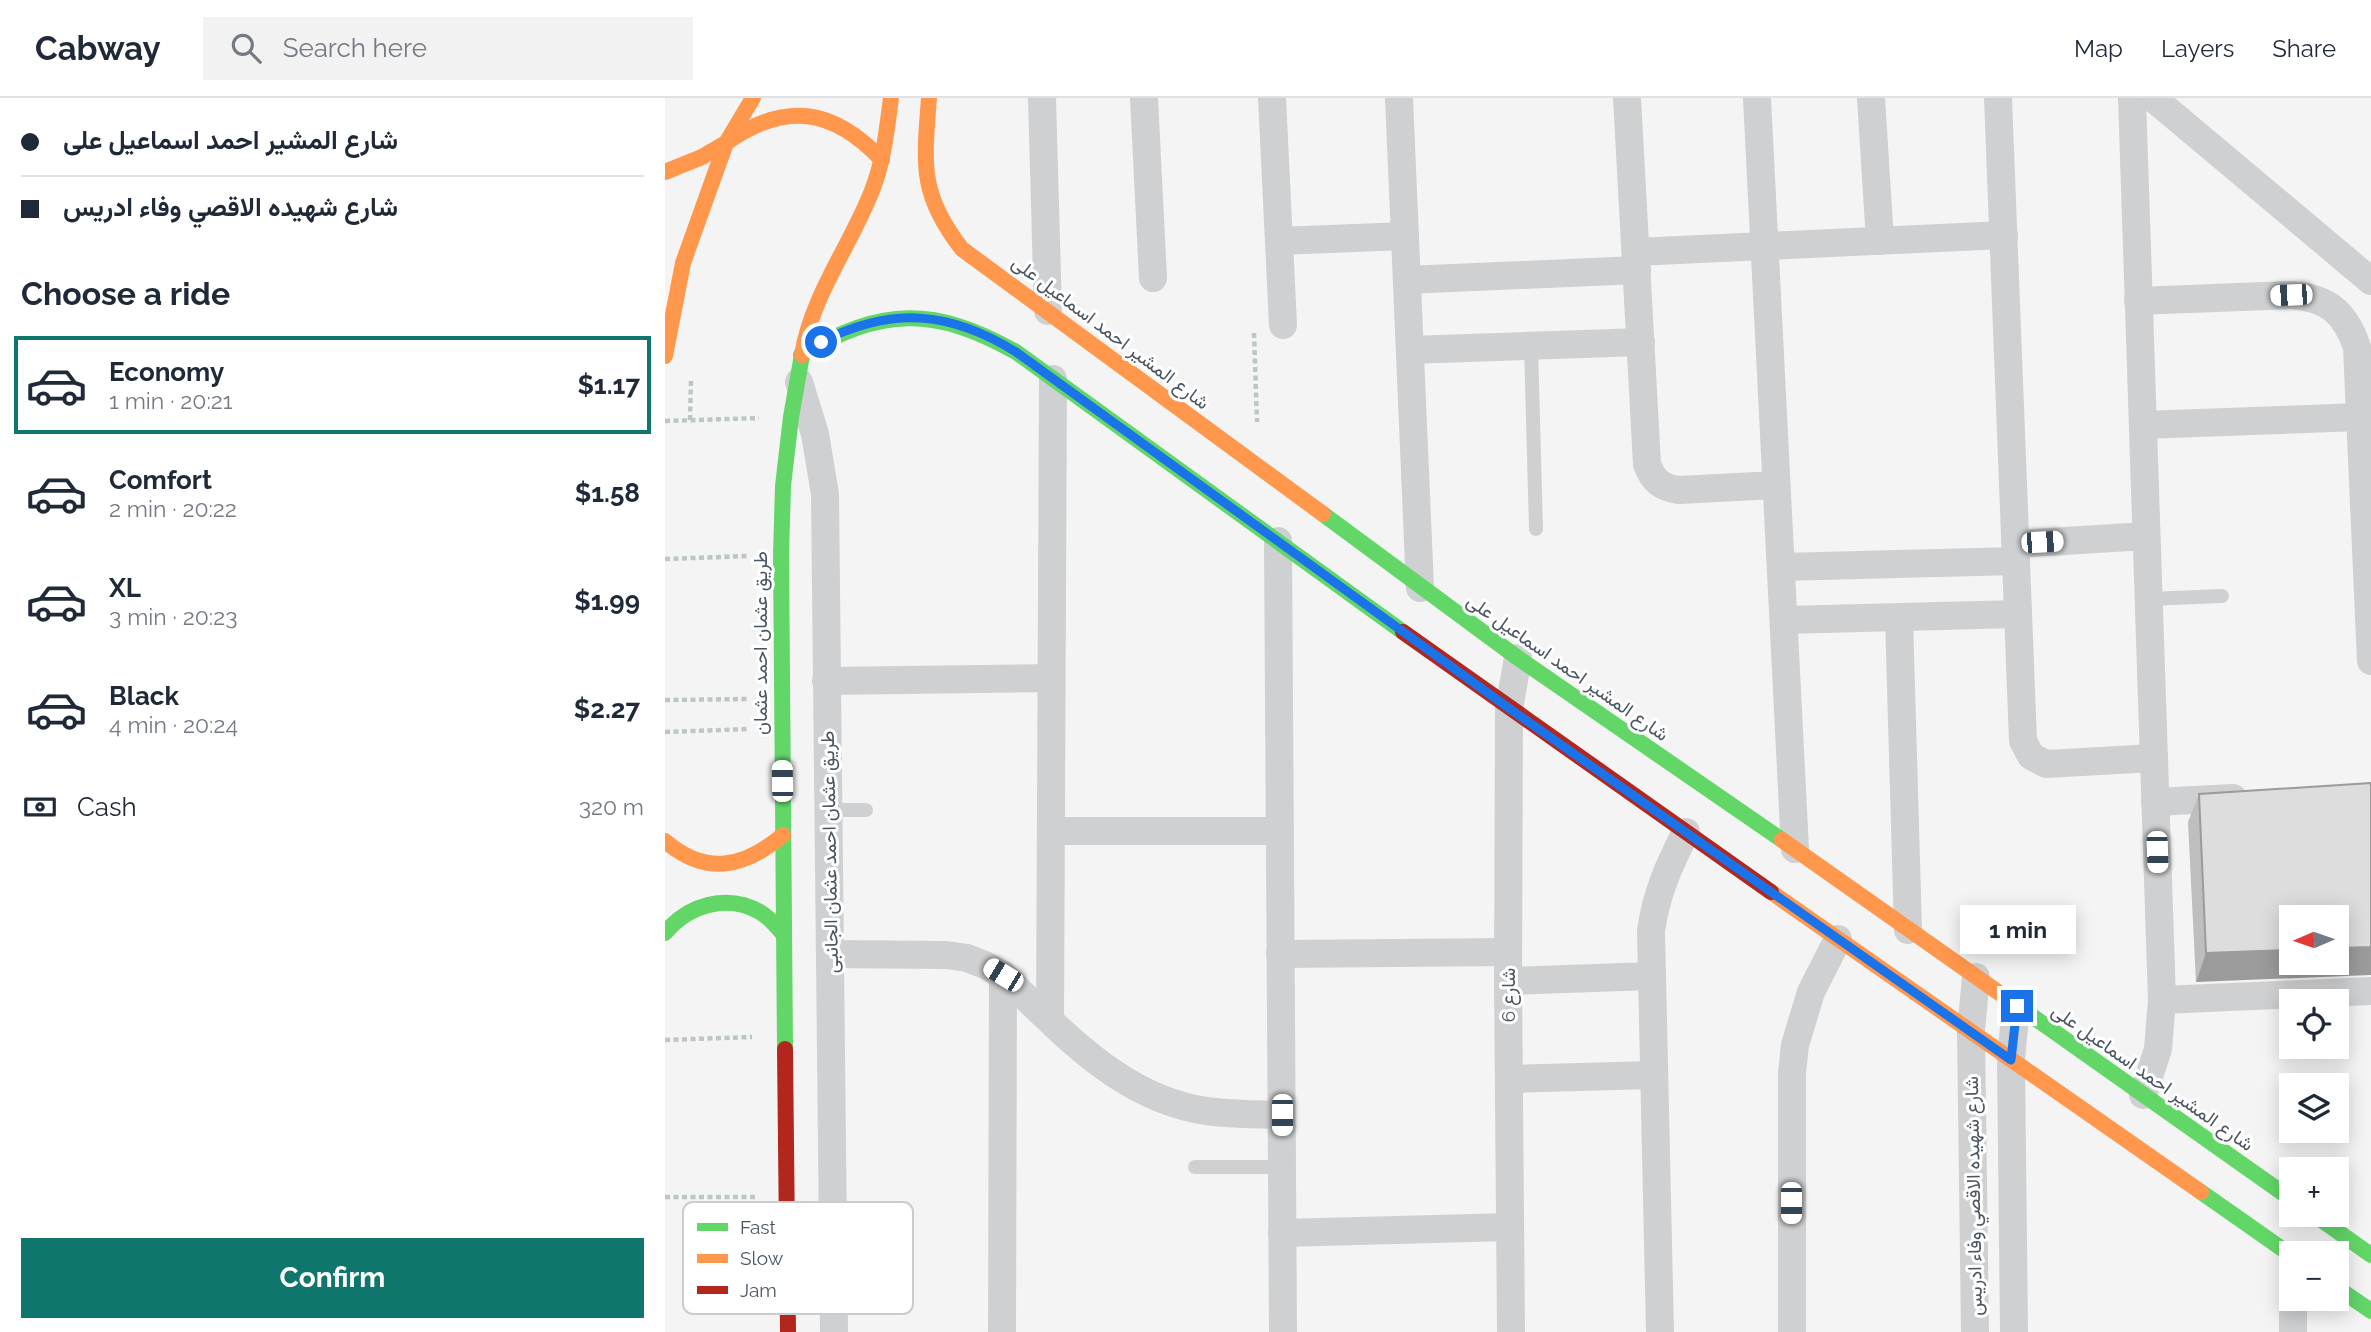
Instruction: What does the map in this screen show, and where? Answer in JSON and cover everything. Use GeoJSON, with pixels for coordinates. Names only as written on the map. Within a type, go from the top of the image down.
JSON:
{"type":"FeatureCollection","features":[{"type":"Feature","properties":{"kind":"main road"},"geometry":{"type":"LineString","coordinates":[[665,356],[683,263],[726,143],[753,98]]}},
{"type":"Feature","properties":{"kind":"main road","name":"طريق عثمان احمد عثمان"},"geometry":{"type":"LineString","coordinates":[[786,1202],[781,555],[783,486],[805,335],[873,189],[882,160],[891,98]]}},
{"type":"Feature","properties":{"kind":"main road","name":"شارع المشير احمد اسماعيل على"},"geometry":{"type":"LineString","coordinates":[[929,98],[925,165],[927,184],[939,219],[962,248],[1420,588],[2279,1191]]}},
{"type":"Feature","properties":{"kind":"main road"},"geometry":{"type":"LineString","coordinates":[[665,172],[702,157],[750,127],[778,117],[808,116],[837,124],[862,139],[882,160]]}},
{"type":"Feature","properties":{"kind":"main road"},"geometry":{"type":"LineString","coordinates":[[799,366],[843,331],[866,323],[914,317],[968,326],[993,337],[1510,709],[2279,1247]]}},
{"type":"Feature","properties":{"kind":"main road"},"geometry":{"type":"LineString","coordinates":[[665,841],[685,856],[719,864],[738,863],[755,857],[783,835]]}},
{"type":"Feature","properties":{"kind":"main road"},"geometry":{"type":"LineString","coordinates":[[665,933],[681,916],[696,908],[712,903],[728,903],[759,912],[784,936]]}},
{"type":"Feature","properties":{"kind":"main road"},"geometry":{"type":"LineString","coordinates":[[2331,1227],[2371,1255]]}},
{"type":"Feature","properties":{"kind":"main road"},"geometry":{"type":"LineString","coordinates":[[2349,1296],[2371,1311]]}},
{"type":"Feature","properties":{"kind":"main road","name":"طريق عثمان احمد عثمان"},"geometry":{"type":"LineString","coordinates":[[787,1314],[787,1332]]}},
{"type":"Feature","properties":{"kind":"street"},"geometry":{"type":"LineString","coordinates":[[1042,98],[1048,311]]}},
{"type":"Feature","properties":{"kind":"street"},"geometry":{"type":"LineString","coordinates":[[1144,98],[1153,278]]}},
{"type":"Feature","properties":{"kind":"street"},"geometry":{"type":"LineString","coordinates":[[1272,98],[1283,325]]}},
{"type":"Feature","properties":{"kind":"street"},"geometry":{"type":"LineString","coordinates":[[1399,98],[1420,588]]}},
{"type":"Feature","properties":{"kind":"street"},"geometry":{"type":"LineString","coordinates":[[1627,98],[1647,464],[1651,475],[1658,484],[1679,491],[1776,485]]}},
{"type":"Feature","properties":{"kind":"street"},"geometry":{"type":"LineString","coordinates":[[1757,98],[1795,849]]}},
{"type":"Feature","properties":{"kind":"street"},"geometry":{"type":"LineString","coordinates":[[1871,98],[1880,241]]}},
{"type":"Feature","properties":{"kind":"street"},"geometry":{"type":"LineString","coordinates":[[1998,98],[2023,741],[2031,756],[2046,764],[2154,758]]}},
{"type":"Feature","properties":{"kind":"street"},"geometry":{"type":"LineString","coordinates":[[2132,98],[2162,1000],[2158,1049],[2143,1095]]}},
{"type":"Feature","properties":{"kind":"street"},"geometry":{"type":"LineString","coordinates":[[2153,98],[2371,281]]}},
{"type":"Feature","properties":{"kind":"street"},"geometry":{"type":"LineString","coordinates":[[1407,280],[1637,261],[1764,246],[2004,234]]}},
{"type":"Feature","properties":{"kind":"street"},"geometry":{"type":"LineString","coordinates":[[1279,241],[1405,236]]}},
{"type":"Feature","properties":{"kind":"street"},"geometry":{"type":"LineString","coordinates":[[2138,301],[2291,295],[2309,297],[2326,303],[2340,315],[2351,330],[2357,347],[2360,417],[2367,469],[2371,661]]}},
{"type":"Feature","properties":{"kind":"street"},"geometry":{"type":"LineString","coordinates":[[1410,350],[1641,342]]}},
{"type":"Feature","properties":{"kind":"street","name":"طريق عثمان احمد عثمان الجانبى"},"geometry":{"type":"LineString","coordinates":[[799,366],[815,434],[824,494],[833,1202]]}},
{"type":"Feature","properties":{"kind":"street"},"geometry":{"type":"LineString","coordinates":[[1050,1020],[1053,379]]}},
{"type":"Feature","properties":{"kind":"street"},"geometry":{"type":"LineString","coordinates":[[2143,425],[2360,417]]}},
{"type":"Feature","properties":{"kind":"street"},"geometry":{"type":"LineString","coordinates":[[1781,567],[2016,552],[2147,536]]}},
{"type":"Feature","properties":{"kind":"street"},"geometry":{"type":"LineString","coordinates":[[1278,541],[1283,1332]]}},
{"type":"Feature","properties":{"kind":"street"},"geometry":{"type":"LineString","coordinates":[[1784,620],[2018,614]]}},
{"type":"Feature","properties":{"kind":"street"},"geometry":{"type":"LineString","coordinates":[[1899,617],[1908,930]]}},
{"type":"Feature","properties":{"kind":"street","name":"شارع 6"},"geometry":{"type":"LineString","coordinates":[[1511,1332],[1508,981],[1510,709],[1518,658]]}},
{"type":"Feature","properties":{"kind":"street"},"geometry":{"type":"LineString","coordinates":[[827,681],[1051,678]]}},
{"type":"Feature","properties":{"kind":"street"},"geometry":{"type":"LineString","coordinates":[[2155,802],[2263,796]]}},
{"type":"Feature","properties":{"kind":"street"},"geometry":{"type":"LineString","coordinates":[[1051,831],[1280,831]]}},
{"type":"Feature","properties":{"kind":"street"},"geometry":{"type":"LineString","coordinates":[[1660,1332],[1651,931],[1655,903],[1663,877],[1686,832]]}},
{"type":"Feature","properties":{"kind":"street"},"geometry":{"type":"LineString","coordinates":[[1791,1332],[1792,1073],[1795,1045],[1811,992],[1838,939]]}},
{"type":"Feature","properties":{"kind":"street"},"geometry":{"type":"LineString","coordinates":[[1280,954],[1508,952]]}},
{"type":"Feature","properties":{"kind":"street"},"geometry":{"type":"LineString","coordinates":[[830,954],[947,955],[985,965],[1003,975],[1098,1063],[1144,1092],[1169,1103],[1223,1114],[1282,1115]]}},
{"type":"Feature","properties":{"kind":"street"},"geometry":{"type":"LineString","coordinates":[[1002,1332],[1003,975]]}},
{"type":"Feature","properties":{"kind":"street"},"geometry":{"type":"LineString","coordinates":[[1508,981],[1652,976]]}},
{"type":"Feature","properties":{"kind":"street","name":"شارع شهيده الاقصي وفاء ادريس"},"geometry":{"type":"LineString","coordinates":[[1975,1332],[1971,1031],[1976,977]]}},
{"type":"Feature","properties":{"kind":"street"},"geometry":{"type":"LineString","coordinates":[[2162,1000],[2371,991]]}},
{"type":"Feature","properties":{"kind":"street","name":"شارع شهيده الاقصي وفاء ادريس"},"geometry":{"type":"LineString","coordinates":[[2014,1332],[2011,1060],[2017,1006]]}},
{"type":"Feature","properties":{"kind":"street"},"geometry":{"type":"LineString","coordinates":[[1509,1079],[1654,1075]]}},
{"type":"Feature","properties":{"kind":"street"},"geometry":{"type":"LineString","coordinates":[[1282,1233],[1510,1227]]}},
{"type":"Feature","properties":{"kind":"street"},"geometry":{"type":"LineString","coordinates":[[2293,1311],[2293,1332]]}},
{"type":"Feature","properties":{"kind":"street","name":"طريق عثمان احمد عثمان الجانبى"},"geometry":{"type":"LineString","coordinates":[[834,1314],[834,1332]]}},
{"type":"Feature","properties":{"kind":"lane"},"geometry":{"type":"LineString","coordinates":[[1531,346],[1536,529]]}},
{"type":"Feature","properties":{"kind":"lane"},"geometry":{"type":"LineString","coordinates":[[2149,599],[2221,596]]}},
{"type":"Feature","properties":{"kind":"lane"},"geometry":{"type":"LineString","coordinates":[[828,810],[866,810]]}},
{"type":"Feature","properties":{"kind":"lane"},"geometry":{"type":"LineString","coordinates":[[1195,1167],[1282,1167]]}},
{"type":"Feature","properties":{"kind":"path"},"geometry":{"type":"LineString","coordinates":[[1255,326],[1253,337],[1259,469]]}},
{"type":"Feature","properties":{"kind":"path"},"geometry":{"type":"LineString","coordinates":[[665,421],[791,417]]}},
{"type":"Feature","properties":{"kind":"path"},"geometry":{"type":"LineString","coordinates":[[665,559],[781,555]]}},
{"type":"Feature","properties":{"kind":"path"},"geometry":{"type":"LineString","coordinates":[[665,700],[782,698]]}},
{"type":"Feature","properties":{"kind":"path"},"geometry":{"type":"LineString","coordinates":[[665,732],[782,728]]}},
{"type":"Feature","properties":{"kind":"path"},"geometry":{"type":"LineString","coordinates":[[665,1040],[785,1036]]}},
{"type":"Feature","properties":{"kind":"path"},"geometry":{"type":"LineString","coordinates":[[665,1197],[786,1198]]}},
{"type":"Feature","properties":{"kind":"building"},"geometry":{"type":"Polygon","coordinates":[[[2371,783],[2371,947],[2349,948],[2349,905],[2279,905],[2279,950],[2206,953],[2199,794],[2371,783]]]}},
{"type":"Feature","properties":{"kind":"traffic: fast"},"geometry":{"type":"LineString","coordinates":[[801,355],[857,328],[908,318],[959,326],[987,337],[1016,352],[1403,632]]}},
{"type":"Feature","properties":{"kind":"traffic: fast"},"geometry":{"type":"LineString","coordinates":[[785,1049],[781,555],[783,486],[802,355]]}},
{"type":"Feature","properties":{"kind":"traffic: fast"},"geometry":{"type":"LineString","coordinates":[[1323,514],[1518,658],[1782,840]]}},
{"type":"Feature","properties":{"kind":"traffic: fast"},"geometry":{"type":"LineString","coordinates":[[665,933],[674,923],[696,909],[734,903],[760,912],[784,935]]}},
{"type":"Feature","properties":{"kind":"traffic: fast"},"geometry":{"type":"LineString","coordinates":[[2022,1009],[2279,1191]]}},
{"type":"Feature","properties":{"kind":"traffic: fast"},"geometry":{"type":"LineString","coordinates":[[2201,1192],[2279,1247]]}},
{"type":"Feature","properties":{"kind":"traffic: fast"},"geometry":{"type":"LineString","coordinates":[[2331,1227],[2371,1255]]}},
{"type":"Feature","properties":{"kind":"traffic: fast"},"geometry":{"type":"LineString","coordinates":[[2349,1296],[2371,1311]]}},
{"type":"Feature","properties":{"kind":"traffic: slow"},"geometry":{"type":"LineString","coordinates":[[665,356],[683,263],[726,143],[753,98]]}},
{"type":"Feature","properties":{"kind":"traffic: slow"},"geometry":{"type":"LineString","coordinates":[[802,355],[814,311],[877,177],[891,98]]}},
{"type":"Feature","properties":{"kind":"traffic: slow"},"geometry":{"type":"LineString","coordinates":[[929,98],[927,178],[938,211],[962,249],[1323,514]]}},
{"type":"Feature","properties":{"kind":"traffic: slow"},"geometry":{"type":"LineString","coordinates":[[726,143],[768,121],[788,116],[808,116],[845,130],[882,160]]}},
{"type":"Feature","properties":{"kind":"traffic: slow"},"geometry":{"type":"LineString","coordinates":[[665,172],[702,157],[726,143]]}},
{"type":"Feature","properties":{"kind":"traffic: slow"},"geometry":{"type":"LineString","coordinates":[[665,841],[695,859],[725,864],[754,855],[783,835]]}},
{"type":"Feature","properties":{"kind":"traffic: slow"},"geometry":{"type":"LineString","coordinates":[[1782,840],[2022,1009]]}},
{"type":"Feature","properties":{"kind":"traffic: slow"},"geometry":{"type":"LineString","coordinates":[[1771,892],[2201,1192]]}},
{"type":"Feature","properties":{"kind":"traffic: jam"},"geometry":{"type":"LineString","coordinates":[[1403,632],[1771,892]]}},
{"type":"Feature","properties":{"kind":"traffic: jam"},"geometry":{"type":"LineString","coordinates":[[785,1049],[787,1202]]}},
{"type":"Feature","properties":{"kind":"traffic: jam"},"geometry":{"type":"LineString","coordinates":[[788,1314],[788,1332]]}},
{"type":"Feature","properties":{"kind":"route"},"geometry":{"type":"LineString","coordinates":[[821,342],[866,323],[914,317],[968,326],[993,337],[1510,709],[2011,1060],[2017,1006]]}}]}
